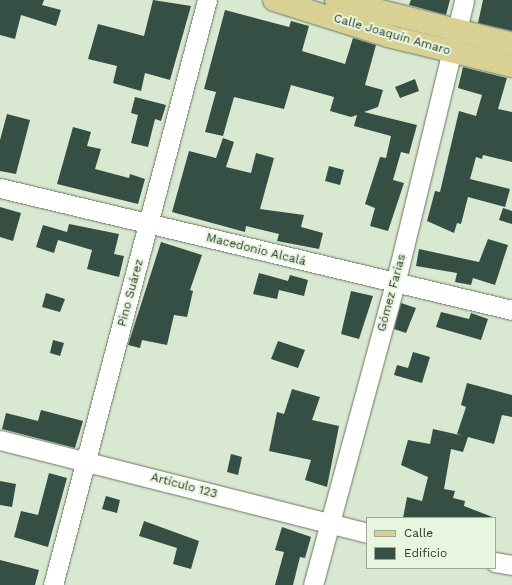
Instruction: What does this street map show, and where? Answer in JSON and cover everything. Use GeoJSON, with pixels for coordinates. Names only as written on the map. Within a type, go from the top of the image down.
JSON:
{"type":"FeatureCollection","features":[{"type":"Feature","properties":{"kind":"main road","name":"Calle Joaquín Amaro"},"geometry":{"type":"LineString","coordinates":[[275,0],[451,51],[512,66]]}},
{"type":"Feature","properties":{"kind":"main road","name":"Calle Joaquín Amaro"},"geometry":{"type":"LineString","coordinates":[[336,0],[512,44]]}},
{"type":"Feature","properties":{"kind":"street","name":"Pino Suárez"},"geometry":{"type":"LineString","coordinates":[[53,585],[150,224],[207,0]]}},
{"type":"Feature","properties":{"kind":"street","name":"Gómez Farias"},"geometry":{"type":"LineString","coordinates":[[313,585],[395,284],[464,0]]}},
{"type":"Feature","properties":{"kind":"street","name":"Macedonio Alcalá"},"geometry":{"type":"LineString","coordinates":[[0,188],[395,284],[512,310]]}},
{"type":"Feature","properties":{"kind":"street","name":"Artículo 123"},"geometry":{"type":"LineString","coordinates":[[0,440],[86,460],[366,533]]}},
{"type":"Feature","properties":{"kind":"street"},"geometry":{"type":"LineString","coordinates":[[496,562],[512,566]]}},
{"type":"Feature","properties":{"kind":"building"},"geometry":{"type":"Polygon","coordinates":[[[0,0],[44,0],[42,5],[61,10],[56,26],[21,15],[15,39],[0,35],[0,0]]]}},
{"type":"Feature","properties":{"kind":"building"},"geometry":{"type":"Polygon","coordinates":[[[153,0],[191,6],[170,80],[145,73],[141,91],[113,83],[117,66],[88,59],[98,24],[144,36],[153,0]]]}},
{"type":"Feature","properties":{"kind":"building"},"geometry":{"type":"Polygon","coordinates":[[[411,0],[450,0],[446,15],[409,5],[411,0]]]}},
{"type":"Feature","properties":{"kind":"building"},"geometry":{"type":"Polygon","coordinates":[[[483,0],[512,0],[512,31],[478,23],[483,0]]]}},
{"type":"Feature","properties":{"kind":"building"},"geometry":{"type":"Polygon","coordinates":[[[225,10],[289,27],[291,21],[309,26],[302,51],[345,64],[353,38],[376,45],[365,85],[383,90],[378,107],[364,112],[417,125],[409,154],[401,152],[393,180],[404,183],[388,231],[370,226],[375,208],[365,204],[380,157],[386,158],[391,136],[354,126],[357,115],[351,117],[330,111],[334,97],[291,85],[284,109],[234,97],[223,136],[205,132],[216,92],[204,89],[225,10]]]}},
{"type":"Feature","properties":{"kind":"building"},"geometry":{"type":"Polygon","coordinates":[[[463,67],[507,78],[498,109],[512,112],[512,162],[483,155],[482,159],[476,157],[470,179],[510,189],[505,207],[468,197],[461,224],[457,223],[454,233],[427,221],[435,191],[440,192],[459,111],[476,116],[482,95],[458,88],[463,67]]]}},
{"type":"Feature","properties":{"kind":"building"},"geometry":{"type":"Polygon","coordinates":[[[415,79],[419,91],[400,98],[395,87],[415,79]]]}},
{"type":"Feature","properties":{"kind":"building"},"geometry":{"type":"Polygon","coordinates":[[[135,97],[166,105],[161,121],[155,119],[148,147],[131,143],[138,115],[131,113],[135,97]]]}},
{"type":"Feature","properties":{"kind":"building"},"geometry":{"type":"Polygon","coordinates":[[[7,114],[30,120],[16,174],[0,171],[0,140],[7,114]]]}},
{"type":"Feature","properties":{"kind":"building"},"geometry":{"type":"Polygon","coordinates":[[[73,127],[91,132],[87,146],[101,149],[95,169],[129,178],[130,174],[145,179],[138,204],[57,184],[73,127]]]}},
{"type":"Feature","properties":{"kind":"building"},"geometry":{"type":"Polygon","coordinates":[[[223,138],[234,142],[226,167],[251,173],[256,153],[274,158],[260,209],[304,215],[301,227],[323,233],[319,249],[277,241],[279,234],[246,226],[245,232],[172,212],[189,151],[216,158],[223,138]]]}},
{"type":"Feature","properties":{"kind":"building"},"geometry":{"type":"Polygon","coordinates":[[[329,166],[344,170],[340,185],[325,181],[329,166]]]}},
{"type":"Feature","properties":{"kind":"building"},"geometry":{"type":"Polygon","coordinates":[[[0,207],[21,213],[13,241],[0,237],[0,207]]]}},
{"type":"Feature","properties":{"kind":"building"},"geometry":{"type":"Polygon","coordinates":[[[503,208],[512,211],[512,224],[499,220],[503,208]]]}},
{"type":"Feature","properties":{"kind":"building"},"geometry":{"type":"Polygon","coordinates":[[[69,224],[119,234],[114,254],[124,256],[119,277],[87,269],[92,250],[58,240],[54,253],[36,247],[43,225],[67,232],[69,224]]]}},
{"type":"Feature","properties":{"kind":"building"},"geometry":{"type":"Polygon","coordinates":[[[488,239],[508,245],[495,285],[473,278],[471,285],[455,282],[457,273],[416,266],[419,249],[479,262],[488,239]]]}},
{"type":"Feature","properties":{"kind":"building"},"geometry":{"type":"Polygon","coordinates":[[[161,242],[202,255],[190,290],[193,291],[187,317],[174,315],[167,345],[142,340],[140,348],[128,345],[161,242]]]}},
{"type":"Feature","properties":{"kind":"building"},"geometry":{"type":"Polygon","coordinates":[[[259,273],[288,281],[290,275],[308,280],[304,296],[279,290],[277,299],[253,294],[259,273]]]}},
{"type":"Feature","properties":{"kind":"building"},"geometry":{"type":"Polygon","coordinates":[[[351,291],[373,296],[359,339],[341,334],[351,291]]]}},
{"type":"Feature","properties":{"kind":"building"},"geometry":{"type":"Polygon","coordinates":[[[46,293],[65,299],[60,312],[42,307],[46,293]]]}},
{"type":"Feature","properties":{"kind":"building"},"geometry":{"type":"Polygon","coordinates":[[[401,303],[416,308],[406,333],[394,329],[401,303]]]}},
{"type":"Feature","properties":{"kind":"building"},"geometry":{"type":"Polygon","coordinates":[[[441,312],[469,319],[471,313],[488,319],[481,340],[436,327],[441,312]]]}},
{"type":"Feature","properties":{"kind":"building"},"geometry":{"type":"Polygon","coordinates":[[[53,340],[64,343],[60,356],[50,353],[53,340]]]}},
{"type":"Feature","properties":{"kind":"building"},"geometry":{"type":"Polygon","coordinates":[[[278,341],[305,350],[298,368],[271,359],[278,341]]]}},
{"type":"Feature","properties":{"kind":"building"},"geometry":{"type":"Polygon","coordinates":[[[413,352],[430,357],[422,383],[394,375],[397,365],[408,368],[413,352]]]}},
{"type":"Feature","properties":{"kind":"building"},"geometry":{"type":"Polygon","coordinates":[[[467,383],[512,395],[512,417],[502,415],[494,444],[468,437],[463,452],[451,449],[444,489],[455,491],[453,498],[465,501],[464,506],[492,517],[403,517],[407,497],[422,501],[428,477],[401,465],[408,440],[430,444],[433,429],[464,436],[457,434],[466,407],[461,405],[467,383]]]}},
{"type":"Feature","properties":{"kind":"building"},"geometry":{"type":"Polygon","coordinates":[[[292,389],[320,397],[312,420],[339,426],[327,487],[305,480],[311,460],[269,451],[277,412],[284,414],[292,389]]]}},
{"type":"Feature","properties":{"kind":"building"},"geometry":{"type":"Polygon","coordinates":[[[41,410],[83,421],[75,448],[2,429],[6,413],[38,421],[41,410]]]}},
{"type":"Feature","properties":{"kind":"building"},"geometry":{"type":"Polygon","coordinates":[[[231,454],[242,457],[238,475],[227,472],[231,454]]]}},
{"type":"Feature","properties":{"kind":"building"},"geometry":{"type":"Polygon","coordinates":[[[49,473],[67,478],[48,547],[14,537],[21,511],[38,515],[49,473]]]}},
{"type":"Feature","properties":{"kind":"building"},"geometry":{"type":"Polygon","coordinates":[[[0,481],[16,484],[12,507],[0,505],[0,481]]]}},
{"type":"Feature","properties":{"kind":"building"},"geometry":{"type":"Polygon","coordinates":[[[106,496],[120,500],[117,513],[102,509],[106,496]]]}},
{"type":"Feature","properties":{"kind":"building"},"geometry":{"type":"Polygon","coordinates":[[[144,521],[199,541],[191,569],[173,564],[177,548],[139,536],[144,521]]]}},
{"type":"Feature","properties":{"kind":"building"},"geometry":{"type":"Polygon","coordinates":[[[282,527],[311,537],[305,558],[300,557],[293,585],[275,585],[284,552],[275,550],[282,527]]]}},
{"type":"Feature","properties":{"kind":"building"},"geometry":{"type":"Polygon","coordinates":[[[0,560],[39,570],[35,585],[0,585],[0,560]]]}}]}
